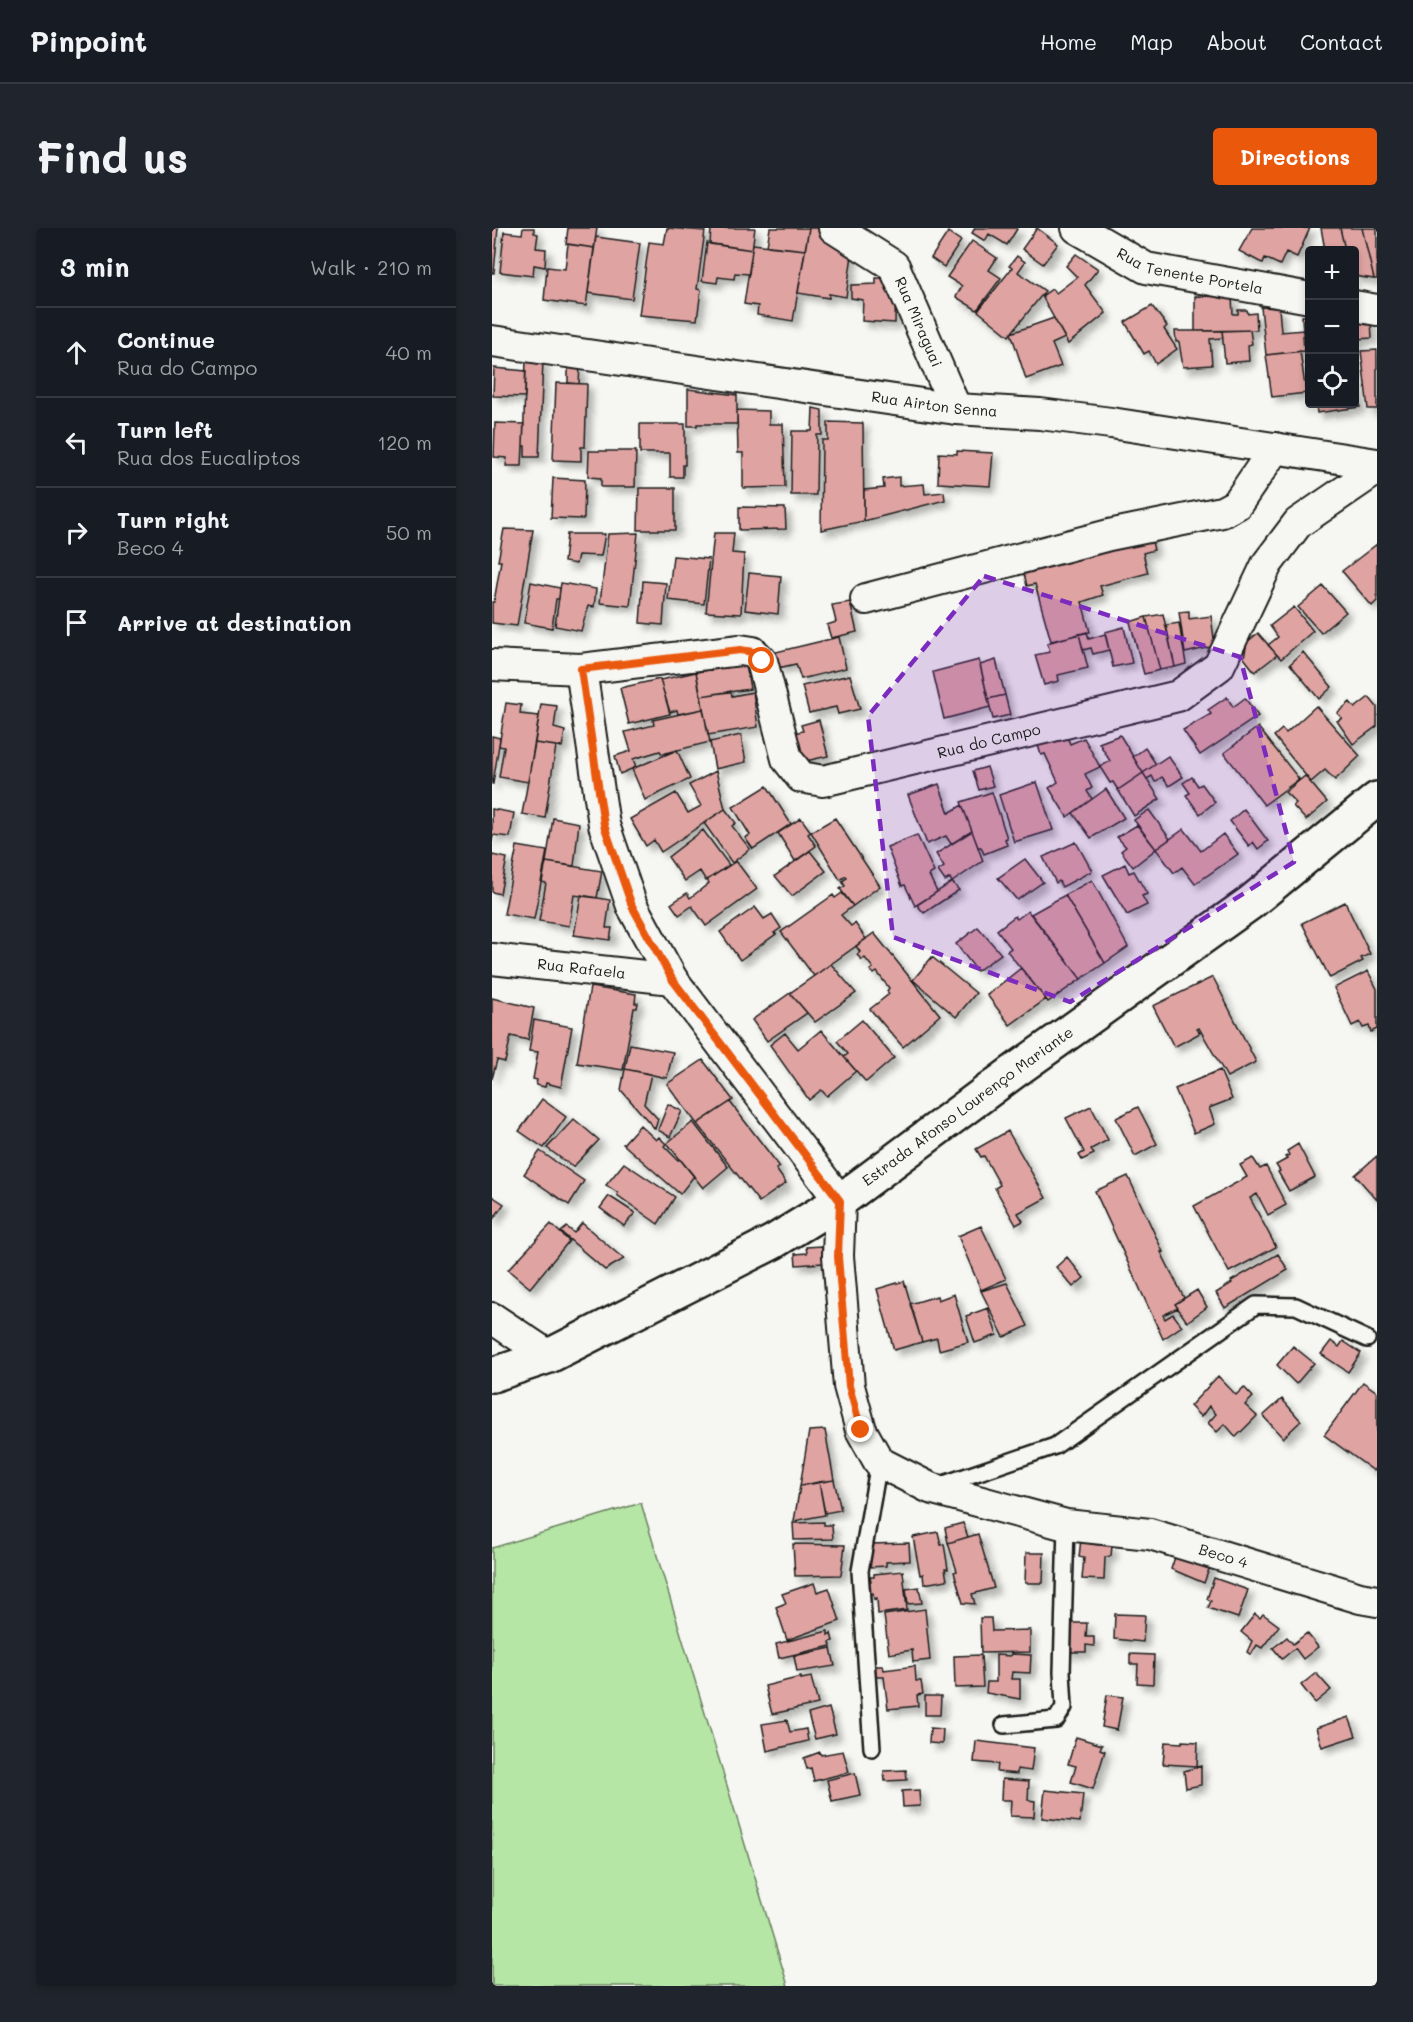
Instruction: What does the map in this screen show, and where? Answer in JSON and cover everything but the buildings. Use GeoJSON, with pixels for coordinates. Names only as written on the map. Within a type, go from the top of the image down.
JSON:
{"type":"FeatureCollection","features":[{"type":"Feature","properties":{"kind":"main road","name":"Estrada Afonso Lourenço Mariante"},"geometry":{"type":"LineString","coordinates":[[492,1375],[549,1356],[773,1242],[840,1201],[1012,1073],[1250,903],[1377,799]]}},
{"type":"Feature","properties":{"kind":"street","name":"Rua Miraguai"},"geometry":{"type":"LineString","coordinates":[[834,228],[894,266],[956,409]]}},
{"type":"Feature","properties":{"kind":"street","name":"Rua Tenente Portela"},"geometry":{"type":"LineString","coordinates":[[1077,228],[1146,268],[1305,297]]}},
{"type":"Feature","properties":{"kind":"street"},"geometry":{"type":"LineString","coordinates":[[1359,307],[1377,310]]}},
{"type":"Feature","properties":{"kind":"street","name":"Rua Airton Senna"},"geometry":{"type":"LineString","coordinates":[[492,341],[956,409],[1040,414],[1099,421],[1377,464]]}},
{"type":"Feature","properties":{"kind":"street"},"geometry":{"type":"LineString","coordinates":[[866,599],[1109,535],[1222,512],[1237,504],[1275,448]]}},
{"type":"Feature","properties":{"kind":"street","name":"Rua do Campo"},"geometry":{"type":"LineString","coordinates":[[581,669],[740,650],[753,652],[762,661],[787,759],[801,777],[823,781],[1178,696],[1219,666],[1267,564],[1298,523],[1377,469]]}},
{"type":"Feature","properties":{"kind":"street"},"geometry":{"type":"LineString","coordinates":[[492,665],[581,669],[604,825],[632,906],[672,979],[840,1201],[838,1257],[849,1386],[861,1430],[879,1462]]}},
{"type":"Feature","properties":{"kind":"street","name":"Rua Rafaela"},"geometry":{"type":"LineString","coordinates":[[492,959],[672,979]]}},
{"type":"Feature","properties":{"kind":"street"},"geometry":{"type":"LineString","coordinates":[[492,1318],[549,1356]]}},
{"type":"Feature","properties":{"kind":"street","name":"Beco 4"},"geometry":{"type":"LineString","coordinates":[[879,1462],[930,1488],[1066,1525],[1150,1534],[1360,1598],[1377,1601]]}},
{"type":"Feature","properties":{"kind":"lane"},"geometry":{"type":"LineString","coordinates":[[930,1488],[1055,1446],[1256,1305],[1296,1306],[1367,1339]]}},
{"type":"Feature","properties":{"kind":"lane"},"geometry":{"type":"LineString","coordinates":[[872,1748],[860,1571],[879,1462]]}},
{"type":"Feature","properties":{"kind":"lane"},"geometry":{"type":"LineString","coordinates":[[1004,1725],[1056,1720],[1064,1707],[1062,1672],[1066,1525]]}},
{"type":"Feature","properties":{"kind":"highlighted area"},"geometry":{"type":"Polygon","coordinates":[[[984,576],[1240,657],[1294,862],[1070,1002],[893,937],[868,716],[984,576]]]}},
{"type":"Feature","properties":{"kind":"green space"},"geometry":{"type":"Polygon","coordinates":[[[641,1503],[788,1986],[492,1986],[492,1548],[641,1503]]]}},
{"type":"Feature","properties":{"kind":"route"},"geometry":{"type":"LineString","coordinates":[[762,661],[753,652],[740,650],[581,669],[604,825],[632,906],[672,979],[840,1201],[838,1257],[849,1386],[861,1430]]}}]}
